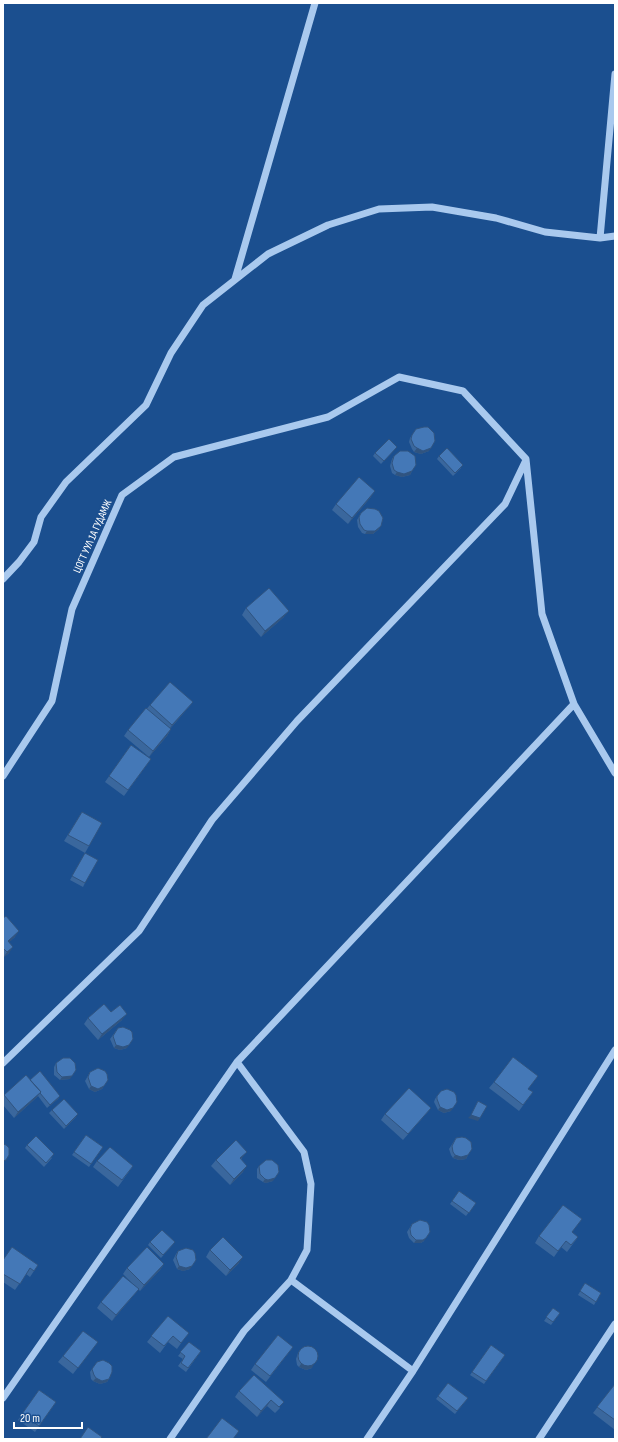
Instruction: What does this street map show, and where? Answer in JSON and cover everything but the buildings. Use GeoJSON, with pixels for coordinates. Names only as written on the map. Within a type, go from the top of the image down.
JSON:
{"type":"FeatureCollection","features":[{"type":"Feature","properties":{"kind":"street"},"geometry":{"type":"LineString","coordinates":[[235,280],[315,3]]}},
{"type":"Feature","properties":{"kind":"street"},"geometry":{"type":"LineString","coordinates":[[600,238],[615,74]]}},
{"type":"Feature","properties":{"kind":"street"},"geometry":{"type":"LineString","coordinates":[[3,579],[19,562],[34,542],[41,517],[66,482],[146,405],[171,353],[203,305],[274,250],[328,225],[379,209],[432,207],[496,218],[545,232],[600,238],[615,236]]}},
{"type":"Feature","properties":{"kind":"street","name":"ЦОГТ УУЛ 1А ГУДАМЖ"},"geometry":{"type":"LineString","coordinates":[[3,776],[52,701],[72,609],[122,495],[174,457],[328,417],[399,377],[463,391],[526,459]]}},
{"type":"Feature","properties":{"kind":"street"},"geometry":{"type":"LineString","coordinates":[[526,459],[542,614],[574,704],[615,774]]}},
{"type":"Feature","properties":{"kind":"street"},"geometry":{"type":"LineString","coordinates":[[3,1063],[139,931],[212,820],[297,721],[505,504],[526,459]]}},
{"type":"Feature","properties":{"kind":"street"},"geometry":{"type":"LineString","coordinates":[[3,1398],[237,1062],[574,704]]}},
{"type":"Feature","properties":{"kind":"street"},"geometry":{"type":"LineString","coordinates":[[367,1439],[413,1371],[615,1050]]}},
{"type":"Feature","properties":{"kind":"street"},"geometry":{"type":"LineString","coordinates":[[170,1439],[244,1331],[291,1280],[307,1250],[311,1184],[304,1152],[237,1062]]}},
{"type":"Feature","properties":{"kind":"street"},"geometry":{"type":"LineString","coordinates":[[291,1280],[413,1371]]}},
{"type":"Feature","properties":{"kind":"street"},"geometry":{"type":"LineString","coordinates":[[539,1439],[615,1324]]}}]}
